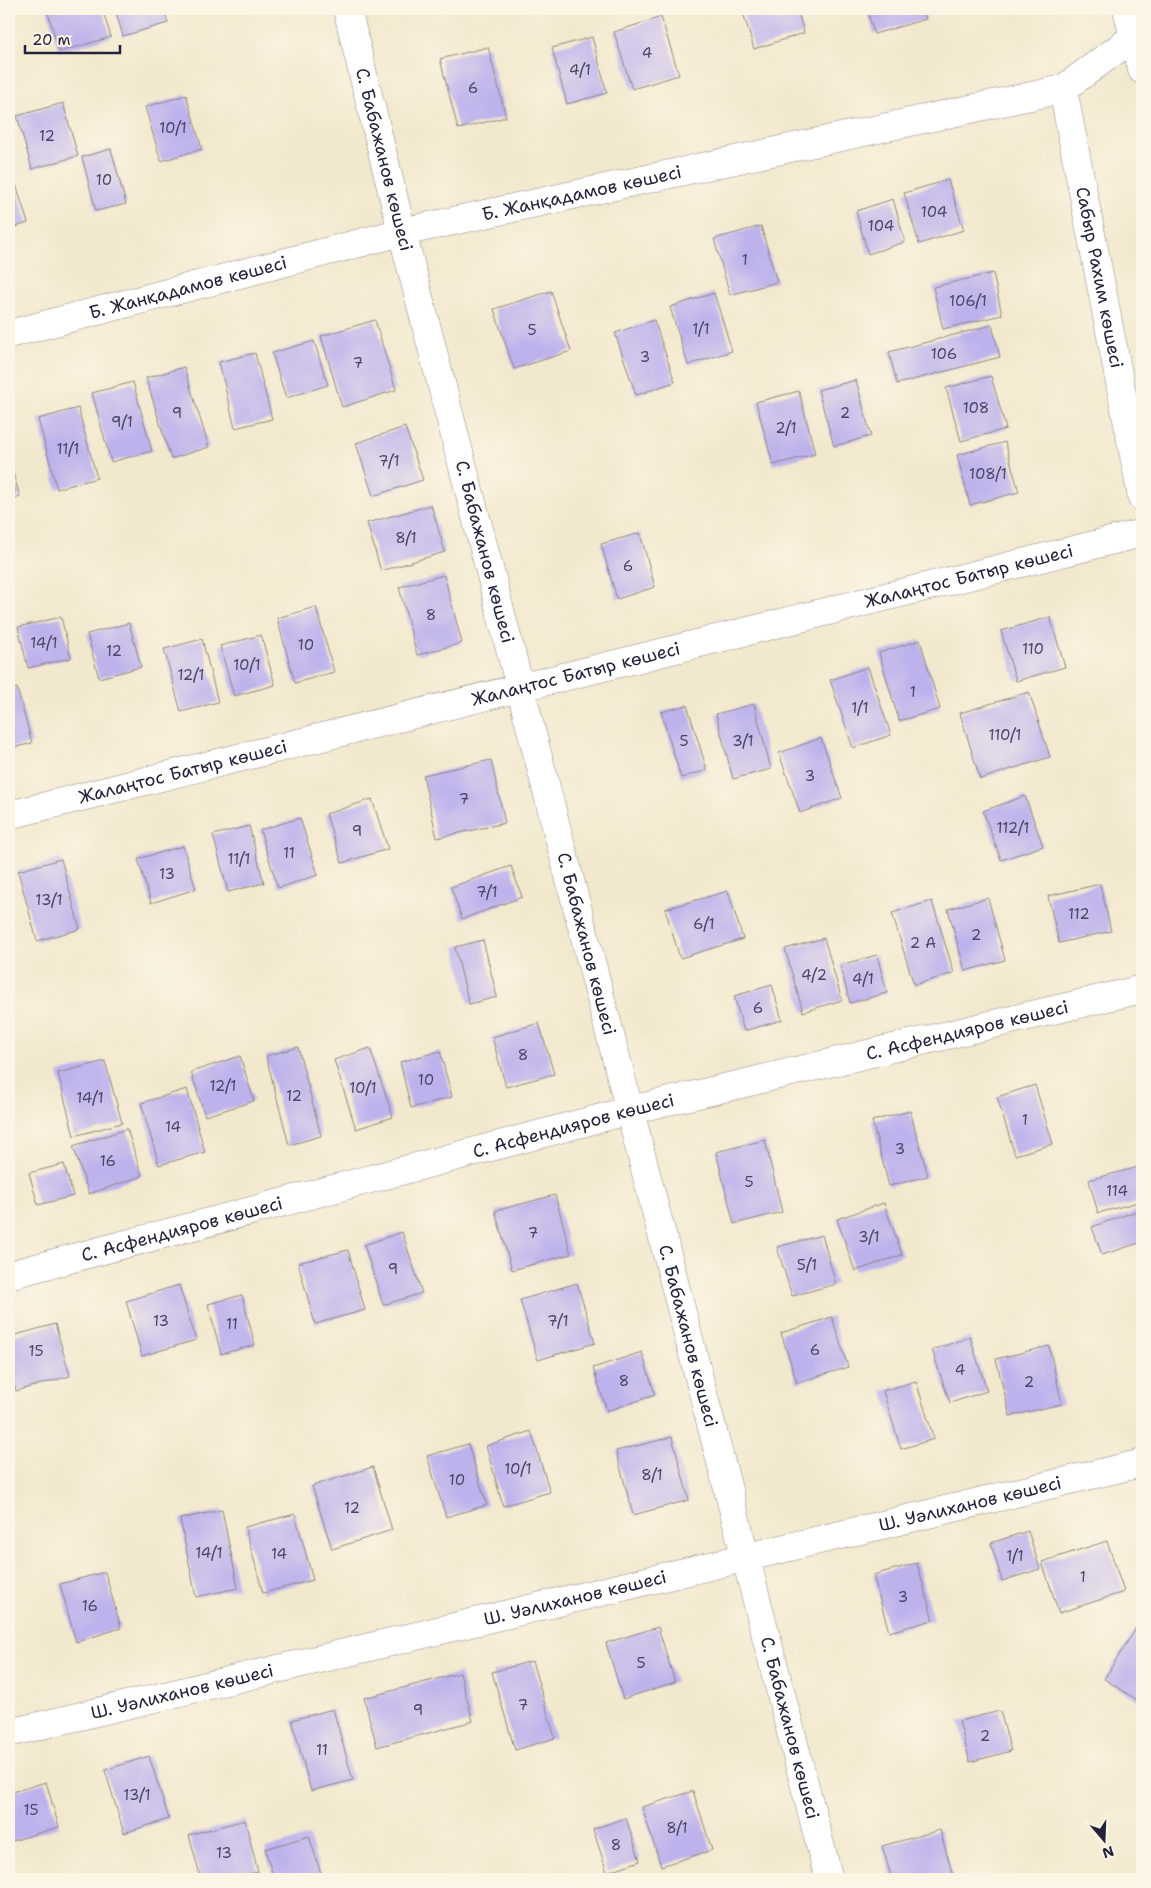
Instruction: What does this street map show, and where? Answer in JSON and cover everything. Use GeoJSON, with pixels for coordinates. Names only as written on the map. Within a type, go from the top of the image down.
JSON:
{"type":"FeatureCollection","features":[{"type":"Feature","properties":{"kind":"street","name":"С. Бабажанов көшесі"},"geometry":{"type":"LineString","coordinates":[[347,9],[402,232],[520,690],[747,1556],[829,1879]]}},
{"type":"Feature","properties":{"kind":"street"},"geometry":{"type":"LineString","coordinates":[[1127,9],[1138,36],[1142,70]]}},
{"type":"Feature","properties":{"kind":"street","name":"Б. Жанқадамов көшесі"},"geometry":{"type":"LineString","coordinates":[[9,334],[402,232],[1063,89],[1138,36]]}},
{"type":"Feature","properties":{"kind":"street","name":"Сабыр Рахим көшесі"},"geometry":{"type":"LineString","coordinates":[[1063,89],[1142,497]]}},
{"type":"Feature","properties":{"kind":"street","name":"Жалаңтос Батыр көшесі"},"geometry":{"type":"LineString","coordinates":[[9,815],[520,690],[1142,533]]}},
{"type":"Feature","properties":{"kind":"street","name":"С. Асфендияров көшесі"},"geometry":{"type":"LineString","coordinates":[[9,1276],[631,1110],[1142,989]]}},
{"type":"Feature","properties":{"kind":"street","name":"Ш. Уәлиханов көшесі"},"geometry":{"type":"LineString","coordinates":[[9,1732],[1142,1463]]}},
{"type":"Feature","properties":{"kind":"building"},"geometry":{"type":"Polygon","coordinates":[[[47,9],[102,9],[111,37],[59,52],[47,9]]]}},
{"type":"Feature","properties":{"kind":"building"},"geometry":{"type":"Polygon","coordinates":[[[115,9],[164,9],[168,23],[123,36],[115,9]]]}},
{"type":"Feature","properties":{"kind":"building"},"geometry":{"type":"Polygon","coordinates":[[[742,9],[797,9],[804,33],[754,49],[742,9]]]}},
{"type":"Feature","properties":{"kind":"building"},"geometry":{"type":"Polygon","coordinates":[[[867,9],[923,9],[926,19],[874,34],[867,9]]]}},
{"type":"Feature","properties":{"kind":"building"},"geometry":{"type":"Polygon","coordinates":[[[661,17],[679,75],[632,89],[614,32],[661,17]]]}},
{"type":"Feature","properties":{"kind":"building"},"geometry":{"type":"Polygon","coordinates":[[[592,37],[607,93],[567,104],[552,48],[592,37]]]}},
{"type":"Feature","properties":{"kind":"building"},"geometry":{"type":"Polygon","coordinates":[[[488,47],[506,117],[458,129],[440,59],[488,47]]]}},
{"type":"Feature","properties":{"kind":"building"},"geometry":{"type":"Polygon","coordinates":[[[186,95],[202,149],[161,161],[145,107],[186,95]]]}},
{"type":"Feature","properties":{"kind":"building"},"geometry":{"type":"Polygon","coordinates":[[[63,103],[78,156],[32,169],[17,116],[63,103]]]}},
{"type":"Feature","properties":{"kind":"building"},"geometry":{"type":"Polygon","coordinates":[[[111,149],[126,204],[96,211],[82,157],[111,149]]]}},
{"type":"Feature","properties":{"kind":"building"},"geometry":{"type":"Polygon","coordinates":[[[9,162],[28,223],[9,229],[9,162]]]}},
{"type":"Feature","properties":{"kind":"building"},"geometry":{"type":"Polygon","coordinates":[[[948,180],[964,230],[919,244],[904,193],[948,180]]]}},
{"type":"Feature","properties":{"kind":"building"},"geometry":{"type":"Polygon","coordinates":[[[893,199],[905,242],[868,254],[856,211],[893,199]]]}},
{"type":"Feature","properties":{"kind":"building"},"geometry":{"type":"Polygon","coordinates":[[[761,226],[777,282],[730,295],[714,239],[761,226]]]}},
{"type":"Feature","properties":{"kind":"building"},"geometry":{"type":"Polygon","coordinates":[[[993,273],[1002,315],[943,329],[933,287],[993,273]]]}},
{"type":"Feature","properties":{"kind":"building"},"geometry":{"type":"Polygon","coordinates":[[[551,291],[571,351],[514,369],[494,309],[551,291]]]}},
{"type":"Feature","properties":{"kind":"building"},"geometry":{"type":"Polygon","coordinates":[[[714,293],[732,351],[688,365],[670,307],[714,293]]]}},
{"type":"Feature","properties":{"kind":"building"},"geometry":{"type":"Polygon","coordinates":[[[375,320],[396,390],[342,407],[321,336],[375,320]]]}},
{"type":"Feature","properties":{"kind":"building"},"geometry":{"type":"Polygon","coordinates":[[[654,320],[675,382],[636,395],[615,333],[654,320]]]}},
{"type":"Feature","properties":{"kind":"building"},"geometry":{"type":"Polygon","coordinates":[[[992,325],[1000,357],[897,384],[889,352],[992,325]]]}},
{"type":"Feature","properties":{"kind":"building"},"geometry":{"type":"Polygon","coordinates":[[[314,341],[328,385],[286,398],[272,353],[314,341]]]}},
{"type":"Feature","properties":{"kind":"building"},"geometry":{"type":"Polygon","coordinates":[[[255,353],[272,419],[235,428],[219,362],[255,353]]]}},
{"type":"Feature","properties":{"kind":"building"},"geometry":{"type":"Polygon","coordinates":[[[184,367],[209,447],[171,459],[146,378],[184,367]]]}},
{"type":"Feature","properties":{"kind":"building"},"geometry":{"type":"Polygon","coordinates":[[[991,376],[1006,429],[961,441],[946,388],[991,376]]]}},
{"type":"Feature","properties":{"kind":"building"},"geometry":{"type":"Polygon","coordinates":[[[856,380],[871,436],[834,446],[818,390],[856,380]]]}},
{"type":"Feature","properties":{"kind":"building"},"geometry":{"type":"Polygon","coordinates":[[[133,382],[152,451],[111,462],[92,393],[133,382]]]}},
{"type":"Feature","properties":{"kind":"building"},"geometry":{"type":"Polygon","coordinates":[[[799,391],[815,454],[773,465],[756,402],[799,391]]]}},
{"type":"Feature","properties":{"kind":"building"},"geometry":{"type":"Polygon","coordinates":[[[78,408],[97,478],[57,489],[38,419],[78,408]]]}},
{"type":"Feature","properties":{"kind":"building"},"geometry":{"type":"Polygon","coordinates":[[[405,427],[423,480],[373,496],[356,443],[405,427]]]}},
{"type":"Feature","properties":{"kind":"building"},"geometry":{"type":"Polygon","coordinates":[[[1005,442],[1019,492],[970,505],[957,455],[1005,442]]]}},
{"type":"Feature","properties":{"kind":"building"},"geometry":{"type":"Polygon","coordinates":[[[9,460],[20,496],[9,500],[9,460]]]}},
{"type":"Feature","properties":{"kind":"building"},"geometry":{"type":"Polygon","coordinates":[[[431,505],[445,552],[381,571],[367,523],[431,505]]]}},
{"type":"Feature","properties":{"kind":"building"},"geometry":{"type":"Polygon","coordinates":[[[640,533],[655,587],[617,599],[601,544],[640,533]]]}},
{"type":"Feature","properties":{"kind":"building"},"geometry":{"type":"Polygon","coordinates":[[[444,575],[462,643],[417,655],[399,587],[444,575]]]}},
{"type":"Feature","properties":{"kind":"building"},"geometry":{"type":"Polygon","coordinates":[[[316,607],[334,672],[295,683],[277,618],[316,607]]]}},
{"type":"Feature","properties":{"kind":"building"},"geometry":{"type":"Polygon","coordinates":[[[61,617],[71,658],[28,668],[18,627],[61,617]]]}},
{"type":"Feature","properties":{"kind":"building"},"geometry":{"type":"Polygon","coordinates":[[[1050,617],[1065,667],[1016,681],[1001,631],[1050,617]]]}},
{"type":"Feature","properties":{"kind":"building"},"geometry":{"type":"Polygon","coordinates":[[[129,623],[141,667],[99,678],[87,634],[129,623]]]}},
{"type":"Feature","properties":{"kind":"building"},"geometry":{"type":"Polygon","coordinates":[[[261,635],[275,685],[234,696],[220,646],[261,635]]]}},
{"type":"Feature","properties":{"kind":"building"},"geometry":{"type":"Polygon","coordinates":[[[202,639],[218,702],[181,712],[164,649],[202,639]]]}},
{"type":"Feature","properties":{"kind":"building"},"geometry":{"type":"Polygon","coordinates":[[[920,640],[940,709],[899,721],[879,653],[920,640]]]}},
{"type":"Feature","properties":{"kind":"building"},"geometry":{"type":"Polygon","coordinates":[[[868,667],[891,735],[853,748],[830,680],[868,667]]]}},
{"type":"Feature","properties":{"kind":"building"},"geometry":{"type":"Polygon","coordinates":[[[17,688],[32,743],[9,749],[9,690],[17,688]]]}},
{"type":"Feature","properties":{"kind":"building"},"geometry":{"type":"Polygon","coordinates":[[[1029,692],[1050,757],[980,779],[960,713],[1029,692]]]}},
{"type":"Feature","properties":{"kind":"building"},"geometry":{"type":"Polygon","coordinates":[[[754,704],[771,769],[733,779],[716,714],[754,704]]]}},
{"type":"Feature","properties":{"kind":"building"},"geometry":{"type":"Polygon","coordinates":[[[687,705],[707,770],[681,778],[661,712],[687,705]]]}},
{"type":"Feature","properties":{"kind":"building"},"geometry":{"type":"Polygon","coordinates":[[[821,738],[842,798],[800,813],[779,753],[821,738]]]}},
{"type":"Feature","properties":{"kind":"building"},"geometry":{"type":"Polygon","coordinates":[[[491,760],[505,823],[437,838],[423,775],[491,760]]]}},
{"type":"Feature","properties":{"kind":"building"},"geometry":{"type":"Polygon","coordinates":[[[1025,796],[1043,846],[1001,860],[983,811],[1025,796]]]}},
{"type":"Feature","properties":{"kind":"building"},"geometry":{"type":"Polygon","coordinates":[[[372,799],[388,849],[342,863],[326,814],[372,799]]]}},
{"type":"Feature","properties":{"kind":"building"},"geometry":{"type":"Polygon","coordinates":[[[300,818],[318,875],[278,888],[260,830],[300,818]]]}},
{"type":"Feature","properties":{"kind":"building"},"geometry":{"type":"Polygon","coordinates":[[[249,826],[264,883],[228,892],[213,835],[249,826]]]}},
{"type":"Feature","properties":{"kind":"building"},"geometry":{"type":"Polygon","coordinates":[[[183,846],[196,889],[151,903],[138,859],[183,846]]]}},
{"type":"Feature","properties":{"kind":"building"},"geometry":{"type":"Polygon","coordinates":[[[61,859],[80,929],[37,941],[18,871],[61,859]]]}},
{"type":"Feature","properties":{"kind":"building"},"geometry":{"type":"Polygon","coordinates":[[[511,866],[522,897],[462,919],[451,887],[511,866]]]}},
{"type":"Feature","properties":{"kind":"building"},"geometry":{"type":"Polygon","coordinates":[[[1100,884],[1111,931],[1059,943],[1048,896],[1100,884]]]}},
{"type":"Feature","properties":{"kind":"building"},"geometry":{"type":"Polygon","coordinates":[[[728,891],[743,939],[680,958],[665,909],[728,891]]]}},
{"type":"Feature","properties":{"kind":"building"},"geometry":{"type":"Polygon","coordinates":[[[988,898],[1005,960],[965,971],[948,909],[988,898]]]}},
{"type":"Feature","properties":{"kind":"building"},"geometry":{"type":"Polygon","coordinates":[[[932,901],[954,973],[914,985],[892,913],[932,901]]]}},
{"type":"Feature","properties":{"kind":"building"},"geometry":{"type":"Polygon","coordinates":[[[824,938],[842,1000],[803,1012],[785,949],[824,938]]]}},
{"type":"Feature","properties":{"kind":"building"},"geometry":{"type":"Polygon","coordinates":[[[483,940],[497,997],[469,1004],[455,947],[483,940]]]}},
{"type":"Feature","properties":{"kind":"building"},"geometry":{"type":"Polygon","coordinates":[[[877,955],[887,993],[850,1003],[840,965],[877,955]]]}},
{"type":"Feature","properties":{"kind":"building"},"geometry":{"type":"Polygon","coordinates":[[[772,985],[782,1020],[744,1031],[734,996],[772,985]]]}},
{"type":"Feature","properties":{"kind":"building"},"geometry":{"type":"Polygon","coordinates":[[[539,1023],[554,1074],[506,1087],[492,1037],[539,1023]]]}},
{"type":"Feature","properties":{"kind":"building"},"geometry":{"type":"Polygon","coordinates":[[[298,1047],[321,1136],[289,1145],[266,1056],[298,1047]]]}},
{"type":"Feature","properties":{"kind":"building"},"geometry":{"type":"Polygon","coordinates":[[[370,1048],[393,1117],[356,1129],[334,1060],[370,1048]]]}},
{"type":"Feature","properties":{"kind":"building"},"geometry":{"type":"Polygon","coordinates":[[[440,1051],[452,1097],[411,1108],[400,1062],[440,1051]]]}},
{"type":"Feature","properties":{"kind":"building"},"geometry":{"type":"Polygon","coordinates":[[[240,1056],[254,1101],[205,1116],[191,1072],[240,1056]]]}},
{"type":"Feature","properties":{"kind":"building"},"geometry":{"type":"Polygon","coordinates":[[[105,1061],[122,1123],[74,1136],[58,1073],[105,1061]]]}},
{"type":"Feature","properties":{"kind":"building"},"geometry":{"type":"Polygon","coordinates":[[[1035,1085],[1053,1144],[1015,1155],[997,1097],[1035,1085]]]}},
{"type":"Feature","properties":{"kind":"building"},"geometry":{"type":"Polygon","coordinates":[[[187,1089],[205,1152],[159,1165],[141,1103],[187,1089]]]}},
{"type":"Feature","properties":{"kind":"building"},"geometry":{"type":"Polygon","coordinates":[[[910,1111],[928,1176],[889,1186],[872,1121],[910,1111]]]}},
{"type":"Feature","properties":{"kind":"building"},"geometry":{"type":"Polygon","coordinates":[[[127,1129],[142,1176],[89,1194],[73,1146],[127,1129]]]}},
{"type":"Feature","properties":{"kind":"building"},"geometry":{"type":"Polygon","coordinates":[[[765,1140],[782,1212],[734,1224],[716,1152],[765,1140]]]}},
{"type":"Feature","properties":{"kind":"building"},"geometry":{"type":"Polygon","coordinates":[[[64,1164],[73,1196],[38,1205],[29,1173],[64,1164]]]}},
{"type":"Feature","properties":{"kind":"building"},"geometry":{"type":"Polygon","coordinates":[[[1142,1166],[1142,1201],[1098,1213],[1089,1180],[1142,1166]]]}},
{"type":"Feature","properties":{"kind":"building"},"geometry":{"type":"Polygon","coordinates":[[[555,1195],[571,1254],[512,1270],[495,1211],[555,1195]]]}},
{"type":"Feature","properties":{"kind":"building"},"geometry":{"type":"Polygon","coordinates":[[[884,1203],[902,1255],[855,1271],[837,1219],[884,1203]]]}},
{"type":"Feature","properties":{"kind":"building"},"geometry":{"type":"Polygon","coordinates":[[[1142,1209],[1142,1242],[1102,1255],[1092,1227],[1142,1209]]]}},
{"type":"Feature","properties":{"kind":"building"},"geometry":{"type":"Polygon","coordinates":[[[402,1232],[422,1293],[383,1305],[364,1245],[402,1232]]]}},
{"type":"Feature","properties":{"kind":"building"},"geometry":{"type":"Polygon","coordinates":[[[822,1235],[836,1284],[792,1296],[777,1247],[822,1235]]]}},
{"type":"Feature","properties":{"kind":"building"},"geometry":{"type":"Polygon","coordinates":[[[348,1250],[365,1310],[315,1324],[298,1263],[348,1250]]]}},
{"type":"Feature","properties":{"kind":"building"},"geometry":{"type":"Polygon","coordinates":[[[577,1283],[595,1343],[538,1360],[520,1300],[577,1283]]]}},
{"type":"Feature","properties":{"kind":"building"},"geometry":{"type":"Polygon","coordinates":[[[179,1285],[196,1340],[142,1356],[126,1301],[179,1285]]]}},
{"type":"Feature","properties":{"kind":"building"},"geometry":{"type":"Polygon","coordinates":[[[242,1295],[255,1345],[221,1354],[208,1304],[242,1295]]]}},
{"type":"Feature","properties":{"kind":"building"},"geometry":{"type":"Polygon","coordinates":[[[832,1317],[848,1367],[797,1383],[781,1333],[832,1317]]]}},
{"type":"Feature","properties":{"kind":"building"},"geometry":{"type":"Polygon","coordinates":[[[55,1324],[70,1376],[16,1391],[9,1365],[9,1337],[55,1324]]]}},
{"type":"Feature","properties":{"kind":"building"},"geometry":{"type":"Polygon","coordinates":[[[970,1337],[987,1391],[950,1403],[932,1350],[970,1337]]]}},
{"type":"Feature","properties":{"kind":"building"},"geometry":{"type":"Polygon","coordinates":[[[1049,1346],[1062,1404],[1010,1416],[996,1359],[1049,1346]]]}},
{"type":"Feature","properties":{"kind":"building"},"geometry":{"type":"Polygon","coordinates":[[[642,1352],[655,1395],[607,1411],[593,1368],[642,1352]]]}},
{"type":"Feature","properties":{"kind":"building"},"geometry":{"type":"Polygon","coordinates":[[[916,1381],[934,1439],[901,1449],[883,1391],[916,1381]]]}},
{"type":"Feature","properties":{"kind":"building"},"geometry":{"type":"Polygon","coordinates":[[[531,1431],[550,1492],[503,1506],[486,1446],[531,1431]]]}},
{"type":"Feature","properties":{"kind":"building"},"geometry":{"type":"Polygon","coordinates":[[[672,1437],[689,1500],[633,1515],[616,1451],[672,1437]]]}},
{"type":"Feature","properties":{"kind":"building"},"geometry":{"type":"Polygon","coordinates":[[[468,1444],[487,1505],[446,1517],[427,1456],[468,1444]]]}},
{"type":"Feature","properties":{"kind":"building"},"geometry":{"type":"Polygon","coordinates":[[[373,1467],[392,1530],[332,1549],[312,1486],[373,1467]]]}},
{"type":"Feature","properties":{"kind":"building"},"geometry":{"type":"Polygon","coordinates":[[[222,1510],[238,1588],[196,1597],[180,1519],[222,1510]]]}},
{"type":"Feature","properties":{"kind":"building"},"geometry":{"type":"Polygon","coordinates":[[[295,1514],[313,1580],[263,1593],[245,1527],[295,1514]]]}},
{"type":"Feature","properties":{"kind":"building"},"geometry":{"type":"Polygon","coordinates":[[[1028,1531],[1040,1569],[1002,1581],[991,1543],[1028,1531]]]}},
{"type":"Feature","properties":{"kind":"building"},"geometry":{"type":"Polygon","coordinates":[[[1107,1541],[1124,1592],[1059,1613],[1042,1562],[1107,1541]]]}},
{"type":"Feature","properties":{"kind":"building"},"geometry":{"type":"Polygon","coordinates":[[[917,1563],[933,1620],[889,1632],[873,1575],[917,1563]]]}},
{"type":"Feature","properties":{"kind":"building"},"geometry":{"type":"Polygon","coordinates":[[[105,1572],[121,1628],[76,1642],[60,1584],[105,1572]]]}},
{"type":"Feature","properties":{"kind":"building"},"geometry":{"type":"Polygon","coordinates":[[[1142,1619],[1142,1703],[1104,1679],[1142,1619]]]}},
{"type":"Feature","properties":{"kind":"building"},"geometry":{"type":"Polygon","coordinates":[[[658,1627],[675,1682],[623,1699],[606,1643],[658,1627]]]}},
{"type":"Feature","properties":{"kind":"building"},"geometry":{"type":"Polygon","coordinates":[[[532,1661],[555,1738],[515,1750],[492,1672],[532,1661]]]}},
{"type":"Feature","properties":{"kind":"building"},"geometry":{"type":"Polygon","coordinates":[[[460,1673],[473,1721],[377,1747],[364,1698],[460,1673]]]}},
{"type":"Feature","properties":{"kind":"building"},"geometry":{"type":"Polygon","coordinates":[[[333,1709],[353,1780],[311,1791],[292,1720],[333,1709]]]}},
{"type":"Feature","properties":{"kind":"building"},"geometry":{"type":"Polygon","coordinates":[[[1000,1711],[1011,1751],[970,1762],[959,1721],[1000,1711]]]}},
{"type":"Feature","properties":{"kind":"building"},"geometry":{"type":"Polygon","coordinates":[[[149,1756],[169,1819],[124,1833],[105,1770],[149,1756]]]}},
{"type":"Feature","properties":{"kind":"building"},"geometry":{"type":"Polygon","coordinates":[[[46,1782],[59,1827],[9,1842],[9,1793],[46,1782]]]}},
{"type":"Feature","properties":{"kind":"building"},"geometry":{"type":"Polygon","coordinates":[[[693,1791],[712,1850],[661,1866],[642,1807],[693,1791]]]}},
{"type":"Feature","properties":{"kind":"building"},"geometry":{"type":"Polygon","coordinates":[[[626,1818],[640,1861],[607,1872],[593,1829],[626,1818]]]}},
{"type":"Feature","properties":{"kind":"building"},"geometry":{"type":"Polygon","coordinates":[[[245,1820],[258,1872],[230,1879],[201,1879],[189,1835],[245,1820]]]}},
{"type":"Feature","properties":{"kind":"building"},"geometry":{"type":"Polygon","coordinates":[[[940,1830],[954,1879],[892,1879],[882,1846],[940,1830]]]}},
{"type":"Feature","properties":{"kind":"building"},"geometry":{"type":"Polygon","coordinates":[[[309,1836],[321,1874],[304,1879],[274,1879],[265,1849],[309,1836]]]}}]}
